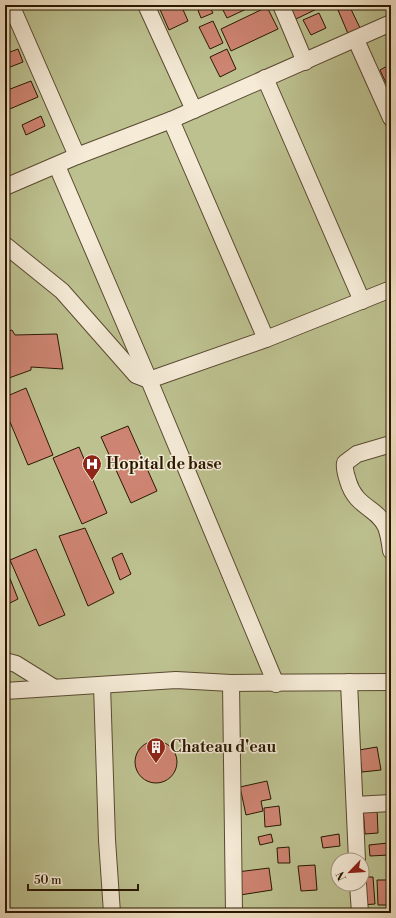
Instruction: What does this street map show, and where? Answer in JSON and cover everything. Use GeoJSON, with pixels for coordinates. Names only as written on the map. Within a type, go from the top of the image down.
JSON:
{"type":"FeatureCollection","features":[{"type":"Feature","properties":{"kind":"street"},"geometry":{"type":"LineString","coordinates":[[11,5],[77,156]]}},
{"type":"Feature","properties":{"kind":"street"},"geometry":{"type":"LineString","coordinates":[[146,5],[194,110]]}},
{"type":"Feature","properties":{"kind":"street"},"geometry":{"type":"LineString","coordinates":[[281,5],[305,62]]}},
{"type":"Feature","properties":{"kind":"street"},"geometry":{"type":"LineString","coordinates":[[5,187],[57,166],[77,156],[171,120],[265,78],[356,40],[391,23]]}},
{"type":"Feature","properties":{"kind":"street"},"geometry":{"type":"LineString","coordinates":[[356,40],[391,118]]}},
{"type":"Feature","properties":{"kind":"street"},"geometry":{"type":"LineString","coordinates":[[265,78],[362,301]]}},
{"type":"Feature","properties":{"kind":"street"},"geometry":{"type":"LineString","coordinates":[[171,120],[266,339]]}},
{"type":"Feature","properties":{"kind":"street"},"geometry":{"type":"LineString","coordinates":[[57,166],[149,380],[276,684]]}},
{"type":"Feature","properties":{"kind":"street"},"geometry":{"type":"LineString","coordinates":[[5,245],[62,290],[136,375],[149,380],[266,339],[391,289]]}},
{"type":"Feature","properties":{"kind":"street"},"geometry":{"type":"LineString","coordinates":[[391,444],[357,454],[345,463],[344,468],[350,488],[358,501],[376,514],[386,526],[391,552]]}},
{"type":"Feature","properties":{"kind":"street"},"geometry":{"type":"LineString","coordinates":[[5,661],[16,664],[53,687]]}},
{"type":"Feature","properties":{"kind":"street"},"geometry":{"type":"LineString","coordinates":[[5,691],[176,680],[276,684],[391,682]]}},
{"type":"Feature","properties":{"kind":"street"},"geometry":{"type":"LineString","coordinates":[[350,682],[357,852]]}},
{"type":"Feature","properties":{"kind":"street"},"geometry":{"type":"LineString","coordinates":[[231,683],[234,913]]}},
{"type":"Feature","properties":{"kind":"street"},"geometry":{"type":"LineString","coordinates":[[102,685],[112,913]]}},
{"type":"Feature","properties":{"kind":"street"},"geometry":{"type":"LineString","coordinates":[[355,805],[391,803]]}},
{"type":"Feature","properties":{"kind":"street"},"geometry":{"type":"LineString","coordinates":[[359,892],[360,913]]}},
{"type":"Feature","properties":{"kind":"green space"},"geometry":{"type":"Polygon","coordinates":[[[5,5],[391,5],[391,913],[5,913],[5,5]]]}},
{"type":"Feature","properties":{"kind":"building"},"geometry":{"type":"Polygon","coordinates":[[[158,5],[181,5],[188,21],[169,30],[158,5]]]}},
{"type":"Feature","properties":{"kind":"building"},"geometry":{"type":"Polygon","coordinates":[[[196,5],[209,5],[213,13],[201,18],[196,5]]]}},
{"type":"Feature","properties":{"kind":"building"},"geometry":{"type":"Polygon","coordinates":[[[234,5],[255,5],[227,18],[223,10],[234,5]]]}},
{"type":"Feature","properties":{"kind":"building"},"geometry":{"type":"Polygon","coordinates":[[[289,5],[322,5],[323,6],[296,19],[289,5]]]}},
{"type":"Feature","properties":{"kind":"building"},"geometry":{"type":"Polygon","coordinates":[[[349,5],[361,30],[349,36],[338,10],[349,5]]]}},
{"type":"Feature","properties":{"kind":"building"},"geometry":{"type":"Polygon","coordinates":[[[267,7],[278,29],[231,51],[221,29],[267,7]]]}},
{"type":"Feature","properties":{"kind":"building"},"geometry":{"type":"Polygon","coordinates":[[[319,13],[326,28],[311,35],[303,20],[319,13]]]}},
{"type":"Feature","properties":{"kind":"building"},"geometry":{"type":"Polygon","coordinates":[[[213,21],[223,43],[210,49],[199,27],[213,21]]]}},
{"type":"Feature","properties":{"kind":"building"},"geometry":{"type":"Polygon","coordinates":[[[18,49],[23,62],[5,69],[5,54],[18,49]]]}},
{"type":"Feature","properties":{"kind":"building"},"geometry":{"type":"Polygon","coordinates":[[[227,49],[236,69],[220,77],[210,57],[227,49]]]}},
{"type":"Feature","properties":{"kind":"building"},"geometry":{"type":"Polygon","coordinates":[[[391,64],[391,80],[386,83],[380,70],[391,64]]]}},
{"type":"Feature","properties":{"kind":"building"},"geometry":{"type":"Polygon","coordinates":[[[31,81],[38,97],[5,111],[5,91],[31,81]]]}},
{"type":"Feature","properties":{"kind":"building"},"geometry":{"type":"Polygon","coordinates":[[[41,116],[45,126],[26,135],[22,125],[41,116]]]}},
{"type":"Feature","properties":{"kind":"building"},"geometry":{"type":"Polygon","coordinates":[[[12,330],[15,335],[57,334],[63,369],[31,367],[31,370],[9,378],[5,376],[5,332],[12,330]]]}},
{"type":"Feature","properties":{"kind":"building"},"geometry":{"type":"Polygon","coordinates":[[[26,388],[53,455],[28,465],[5,410],[5,397],[26,388]]]}},
{"type":"Feature","properties":{"kind":"building"},"geometry":{"type":"Polygon","coordinates":[[[128,426],[157,491],[131,503],[101,437],[128,426]]]}},
{"type":"Feature","properties":{"kind":"building"},"geometry":{"type":"Polygon","coordinates":[[[79,447],[107,513],[82,524],[53,458],[79,447]]]}},
{"type":"Feature","properties":{"kind":"building"},"geometry":{"type":"Polygon","coordinates":[[[85,528],[114,593],[88,606],[59,536],[85,528]]]}},
{"type":"Feature","properties":{"kind":"building"},"geometry":{"type":"Polygon","coordinates":[[[5,544],[9,554],[5,556],[5,544]]]}},
{"type":"Feature","properties":{"kind":"building"},"geometry":{"type":"Polygon","coordinates":[[[36,549],[65,615],[39,626],[10,560],[36,549]]]}},
{"type":"Feature","properties":{"kind":"building"},"geometry":{"type":"Polygon","coordinates":[[[122,553],[131,574],[120,580],[112,558],[122,553]]]}},
{"type":"Feature","properties":{"kind":"building"},"geometry":{"type":"Polygon","coordinates":[[[9,576],[18,599],[8,604],[5,596],[5,578],[9,576]]]}},
{"type":"Feature","properties":{"kind":"building","name":"Chateau d'eau"},"geometry":{"type":"Polygon","coordinates":[[[152,741],[160,741],[171,747],[177,758],[177,766],[171,777],[160,783],[152,783],[141,777],[135,766],[135,758],[141,747],[152,741]]]}},
{"type":"Feature","properties":{"kind":"building"},"geometry":{"type":"Polygon","coordinates":[[[377,747],[381,770],[362,772],[359,750],[377,747]]]}},
{"type":"Feature","properties":{"kind":"building"},"geometry":{"type":"Polygon","coordinates":[[[267,781],[271,799],[261,801],[263,811],[246,815],[240,787],[267,781]]]}},
{"type":"Feature","properties":{"kind":"building"},"geometry":{"type":"Polygon","coordinates":[[[279,806],[281,825],[265,827],[264,808],[279,806]]]}},
{"type":"Feature","properties":{"kind":"building"},"geometry":{"type":"Polygon","coordinates":[[[363,808],[377,808],[378,833],[365,834],[363,808]]]}},
{"type":"Feature","properties":{"kind":"building"},"geometry":{"type":"Polygon","coordinates":[[[271,834],[273,842],[260,845],[258,837],[271,834]]]}},
{"type":"Feature","properties":{"kind":"building"},"geometry":{"type":"Polygon","coordinates":[[[339,834],[340,846],[323,848],[321,837],[339,834]]]}},
{"type":"Feature","properties":{"kind":"building"},"geometry":{"type":"Polygon","coordinates":[[[388,843],[389,855],[370,856],[369,845],[388,843]]]}},
{"type":"Feature","properties":{"kind":"building"},"geometry":{"type":"Polygon","coordinates":[[[289,847],[290,863],[278,863],[277,848],[289,847]]]}},
{"type":"Feature","properties":{"kind":"building"},"geometry":{"type":"Polygon","coordinates":[[[315,865],[317,890],[301,891],[298,866],[315,865]]]}},
{"type":"Feature","properties":{"kind":"building"},"geometry":{"type":"Polygon","coordinates":[[[269,868],[272,890],[240,895],[237,872],[269,868]]]}},
{"type":"Feature","properties":{"kind":"building"},"geometry":{"type":"Polygon","coordinates":[[[370,877],[373,877],[375,904],[362,905],[362,892],[370,892],[370,877]]]}},
{"type":"Feature","properties":{"kind":"building"},"geometry":{"type":"Polygon","coordinates":[[[377,880],[391,880],[391,905],[378,905],[377,880]]]}},
{"type":"Feature","properties":{"kind":"place","name":"Hopital de base"},"geometry":{"type":"Point","coordinates":[92,481]}},
{"type":"Feature","properties":{"kind":"place","name":"Chateau d'eau"},"geometry":{"type":"Point","coordinates":[156,764]}}]}
